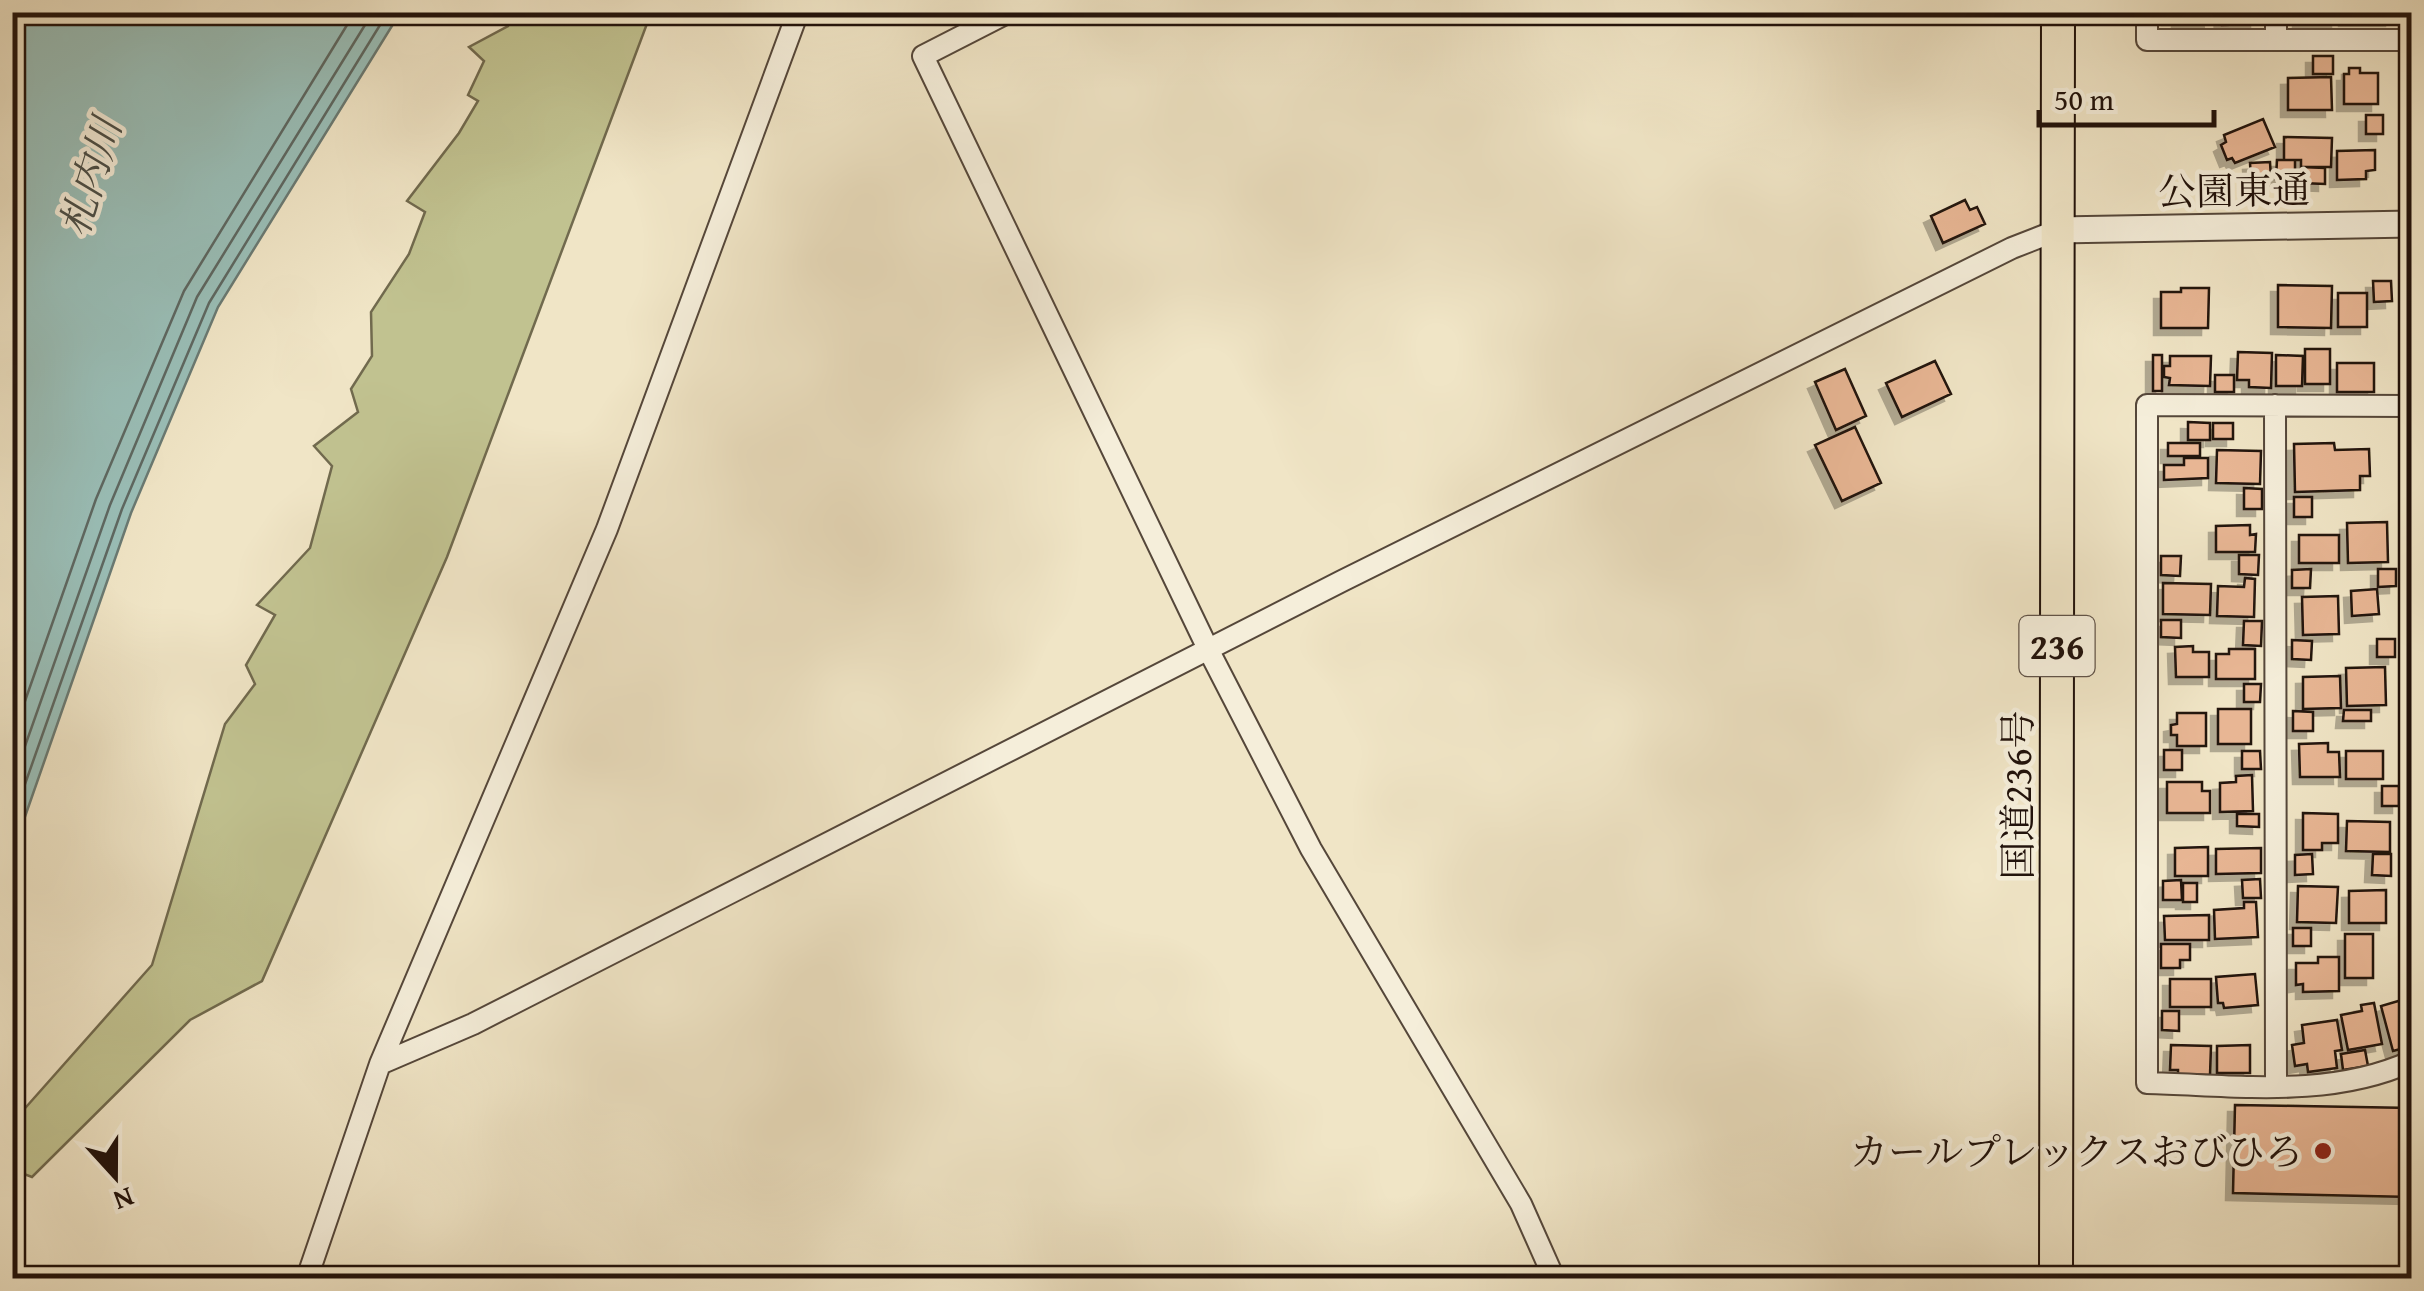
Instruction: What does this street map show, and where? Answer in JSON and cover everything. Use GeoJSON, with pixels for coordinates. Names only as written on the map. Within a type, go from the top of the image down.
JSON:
{"type":"FeatureCollection","features":[{"type":"Feature","properties":{"kind":"highway","name":"国道236号"},"geometry":{"type":"LineString","coordinates":[[2056,1278],[2058,12]]}},
{"type":"Feature","properties":{"kind":"street"},"geometry":{"type":"LineString","coordinates":[[307,1278],[380,1064],[607,529],[798,12]]}},
{"type":"Feature","properties":{"kind":"street"},"geometry":{"type":"LineString","coordinates":[[1009,12],[923,56],[1209,650],[1311,849],[1521,1204],[1554,1278]]}},
{"type":"Feature","properties":{"kind":"street"},"geometry":{"type":"LineString","coordinates":[[2146,12],[2146,40],[2412,40]]}},
{"type":"Feature","properties":{"kind":"street"},"geometry":{"type":"LineString","coordinates":[[2276,12],[2276,40]]}},
{"type":"Feature","properties":{"kind":"street","name":"公園東通"},"geometry":{"type":"LineString","coordinates":[[2058,230],[2412,224]]}},
{"type":"Feature","properties":{"kind":"street"},"geometry":{"type":"LineString","coordinates":[[380,1064],[473,1024],[1342,580],[1994,256],[2058,230]]}},
{"type":"Feature","properties":{"kind":"street"},"geometry":{"type":"LineString","coordinates":[[2412,406],[2147,405],[2147,1083],[2337,1085],[2383,1075],[2412,1062]]}},
{"type":"Feature","properties":{"kind":"street"},"geometry":{"type":"LineString","coordinates":[[2275,405],[2276,1086]]}},
{"type":"Feature","properties":{"kind":"green space"},"geometry":{"type":"Polygon","coordinates":[[[513,13],[651,13],[447,557],[262,981],[190,1020],[32,1177],[13,1170],[13,1135],[19,1115],[152,965],[225,724],[255,684],[246,665],[275,615],[257,605],[310,548],[332,466],[314,446],[358,412],[351,389],[372,356],[371,312],[409,254],[425,212],[407,201],[459,133],[478,101],[468,95],[484,61],[469,47],[508,26],[513,13]]]}},
{"type":"Feature","properties":{"kind":"water","name":"札内川"},"geometry":{"type":"Polygon","coordinates":[[[13,12],[400,13],[218,307],[131,513],[13,851],[13,12]]]}},
{"type":"Feature","properties":{"kind":"building"},"geometry":{"type":"Polygon","coordinates":[[[2169,12],[2210,12],[2211,23],[2179,24],[2179,18],[2169,18],[2169,12]]]}},
{"type":"Feature","properties":{"kind":"building"},"geometry":{"type":"Polygon","coordinates":[[[2221,12],[2257,12],[2257,24],[2222,25],[2221,12]]]}},
{"type":"Feature","properties":{"kind":"building"},"geometry":{"type":"Polygon","coordinates":[[[2300,12],[2338,12],[2338,22],[2300,23],[2300,12]]]}},
{"type":"Feature","properties":{"kind":"building"},"geometry":{"type":"Polygon","coordinates":[[[2346,12],[2392,12],[2392,19],[2346,19],[2346,12]]]}},
{"type":"Feature","properties":{"kind":"building"},"geometry":{"type":"Polygon","coordinates":[[[2313,56],[2333,56],[2333,74],[2313,74],[2313,56]]]}},
{"type":"Feature","properties":{"kind":"building"},"geometry":{"type":"Polygon","coordinates":[[[2349,68],[2360,68],[2360,73],[2378,73],[2378,104],[2344,104],[2344,74],[2349,74],[2349,68]]]}},
{"type":"Feature","properties":{"kind":"building"},"geometry":{"type":"Polygon","coordinates":[[[2331,77],[2332,110],[2288,110],[2288,78],[2331,77]]]}},
{"type":"Feature","properties":{"kind":"building"},"geometry":{"type":"Polygon","coordinates":[[[2366,115],[2383,115],[2383,134],[2366,134],[2366,115]]]}},
{"type":"Feature","properties":{"kind":"building"},"geometry":{"type":"Polygon","coordinates":[[[2263,119],[2275,147],[2235,163],[2232,158],[2227,160],[2221,145],[2226,142],[2224,135],[2263,119]]]}},
{"type":"Feature","properties":{"kind":"building"},"geometry":{"type":"Polygon","coordinates":[[[2284,137],[2332,138],[2331,167],[2301,167],[2301,160],[2284,160],[2284,137]]]}},
{"type":"Feature","properties":{"kind":"building"},"geometry":{"type":"Polygon","coordinates":[[[2375,150],[2375,170],[2366,171],[2366,179],[2337,180],[2337,151],[2375,150]]]}},
{"type":"Feature","properties":{"kind":"building"},"geometry":{"type":"Polygon","coordinates":[[[2277,160],[2295,160],[2295,180],[2276,179],[2277,160]]]}},
{"type":"Feature","properties":{"kind":"building"},"geometry":{"type":"Polygon","coordinates":[[[2270,162],[2271,179],[2251,179],[2250,163],[2270,162]]]}},
{"type":"Feature","properties":{"kind":"building"},"geometry":{"type":"Polygon","coordinates":[[[2301,167],[2325,168],[2325,184],[2301,183],[2301,167]]]}},
{"type":"Feature","properties":{"kind":"building"},"geometry":{"type":"Polygon","coordinates":[[[1965,200],[1970,210],[1977,207],[1985,224],[1943,243],[1931,216],[1965,200]]]}},
{"type":"Feature","properties":{"kind":"building"},"geometry":{"type":"Polygon","coordinates":[[[2373,281],[2391,281],[2392,301],[2374,302],[2373,281]]]}},
{"type":"Feature","properties":{"kind":"building"},"geometry":{"type":"Polygon","coordinates":[[[2278,285],[2332,286],[2331,328],[2278,327],[2278,285]]]}},
{"type":"Feature","properties":{"kind":"building"},"geometry":{"type":"Polygon","coordinates":[[[2181,288],[2209,288],[2208,328],[2161,328],[2161,292],[2181,292],[2181,288]]]}},
{"type":"Feature","properties":{"kind":"building"},"geometry":{"type":"Polygon","coordinates":[[[2338,293],[2367,293],[2367,327],[2338,327],[2338,293]]]}},
{"type":"Feature","properties":{"kind":"building"},"geometry":{"type":"Polygon","coordinates":[[[2305,349],[2330,349],[2330,384],[2305,384],[2305,349]]]}},
{"type":"Feature","properties":{"kind":"building"},"geometry":{"type":"Polygon","coordinates":[[[2238,352],[2272,353],[2271,388],[2249,387],[2249,380],[2237,380],[2238,352]]]}},
{"type":"Feature","properties":{"kind":"building"},"geometry":{"type":"Polygon","coordinates":[[[2153,355],[2162,355],[2162,391],[2153,391],[2153,355]]]}},
{"type":"Feature","properties":{"kind":"building"},"geometry":{"type":"Polygon","coordinates":[[[2276,355],[2303,356],[2302,386],[2276,386],[2276,355]]]}},
{"type":"Feature","properties":{"kind":"building"},"geometry":{"type":"Polygon","coordinates":[[[2170,356],[2211,356],[2210,386],[2169,385],[2164,366],[2170,366],[2170,356]]]}},
{"type":"Feature","properties":{"kind":"building"},"geometry":{"type":"Polygon","coordinates":[[[1935,361],[1951,394],[1902,417],[1886,383],[1935,361]]]}},
{"type":"Feature","properties":{"kind":"building"},"geometry":{"type":"Polygon","coordinates":[[[2337,363],[2374,363],[2374,392],[2337,392],[2337,363]]]}},
{"type":"Feature","properties":{"kind":"building"},"geometry":{"type":"Polygon","coordinates":[[[1845,369],[1866,416],[1836,430],[1815,382],[1845,369]]]}},
{"type":"Feature","properties":{"kind":"building"},"geometry":{"type":"Polygon","coordinates":[[[2215,375],[2234,375],[2234,392],[2215,392],[2215,375]]]}},
{"type":"Feature","properties":{"kind":"building"},"geometry":{"type":"Polygon","coordinates":[[[2188,422],[2210,423],[2210,440],[2188,440],[2188,422]]]}},
{"type":"Feature","properties":{"kind":"building"},"geometry":{"type":"Polygon","coordinates":[[[2213,423],[2233,423],[2233,439],[2213,439],[2213,423]]]}},
{"type":"Feature","properties":{"kind":"building"},"geometry":{"type":"Polygon","coordinates":[[[1855,427],[1881,483],[1842,501],[1815,445],[1855,427]]]}},
{"type":"Feature","properties":{"kind":"building"},"geometry":{"type":"Polygon","coordinates":[[[2168,443],[2200,443],[2200,456],[2168,456],[2168,443]]]}},
{"type":"Feature","properties":{"kind":"building"},"geometry":{"type":"Polygon","coordinates":[[[2334,443],[2335,450],[2369,449],[2370,476],[2360,476],[2360,490],[2295,492],[2294,444],[2334,443]]]}},
{"type":"Feature","properties":{"kind":"building"},"geometry":{"type":"Polygon","coordinates":[[[2217,450],[2261,451],[2260,484],[2216,483],[2217,450]]]}},
{"type":"Feature","properties":{"kind":"building"},"geometry":{"type":"Polygon","coordinates":[[[2184,458],[2208,458],[2208,478],[2164,480],[2164,465],[2184,465],[2184,458]]]}},
{"type":"Feature","properties":{"kind":"building"},"geometry":{"type":"Polygon","coordinates":[[[2244,488],[2262,489],[2262,509],[2244,509],[2244,488]]]}},
{"type":"Feature","properties":{"kind":"building"},"geometry":{"type":"Polygon","coordinates":[[[2294,497],[2312,497],[2312,517],[2294,517],[2294,497]]]}},
{"type":"Feature","properties":{"kind":"building"},"geometry":{"type":"Polygon","coordinates":[[[2387,522],[2388,562],[2348,563],[2347,523],[2387,522]]]}},
{"type":"Feature","properties":{"kind":"building"},"geometry":{"type":"Polygon","coordinates":[[[2250,525],[2250,535],[2256,534],[2255,552],[2216,552],[2216,526],[2250,525]]]}},
{"type":"Feature","properties":{"kind":"building"},"geometry":{"type":"Polygon","coordinates":[[[2299,535],[2339,535],[2339,563],[2299,563],[2299,535]]]}},
{"type":"Feature","properties":{"kind":"building"},"geometry":{"type":"Polygon","coordinates":[[[2239,555],[2259,555],[2258,575],[2239,574],[2239,555]]]}},
{"type":"Feature","properties":{"kind":"building"},"geometry":{"type":"Polygon","coordinates":[[[2161,556],[2181,556],[2180,576],[2161,575],[2161,556]]]}},
{"type":"Feature","properties":{"kind":"building"},"geometry":{"type":"Polygon","coordinates":[[[2311,569],[2310,588],[2292,588],[2292,570],[2311,569]]]}},
{"type":"Feature","properties":{"kind":"building"},"geometry":{"type":"Polygon","coordinates":[[[2378,569],[2396,569],[2396,586],[2378,587],[2378,569]]]}},
{"type":"Feature","properties":{"kind":"building"},"geometry":{"type":"Polygon","coordinates":[[[2245,578],[2255,579],[2254,617],[2217,616],[2218,586],[2244,587],[2245,578]]]}},
{"type":"Feature","properties":{"kind":"building"},"geometry":{"type":"Polygon","coordinates":[[[2163,583],[2211,584],[2210,615],[2163,614],[2163,583]]]}},
{"type":"Feature","properties":{"kind":"building"},"geometry":{"type":"Polygon","coordinates":[[[2377,589],[2379,614],[2352,616],[2351,591],[2377,589]]]}},
{"type":"Feature","properties":{"kind":"building"},"geometry":{"type":"Polygon","coordinates":[[[2338,596],[2339,634],[2303,635],[2302,597],[2338,596]]]}},
{"type":"Feature","properties":{"kind":"building"},"geometry":{"type":"Polygon","coordinates":[[[2161,620],[2181,620],[2181,638],[2161,637],[2161,620]]]}},
{"type":"Feature","properties":{"kind":"building"},"geometry":{"type":"Polygon","coordinates":[[[2244,621],[2262,621],[2261,646],[2243,645],[2244,621]]]}},
{"type":"Feature","properties":{"kind":"building"},"geometry":{"type":"Polygon","coordinates":[[[2377,639],[2395,639],[2395,657],[2377,657],[2377,639]]]}},
{"type":"Feature","properties":{"kind":"building"},"geometry":{"type":"Polygon","coordinates":[[[2292,640],[2312,641],[2311,660],[2292,659],[2292,640]]]}},
{"type":"Feature","properties":{"kind":"building"},"geometry":{"type":"Polygon","coordinates":[[[2193,646],[2193,652],[2209,652],[2209,677],[2176,677],[2175,647],[2193,646]]]}},
{"type":"Feature","properties":{"kind":"building"},"geometry":{"type":"Polygon","coordinates":[[[2229,649],[2255,649],[2255,679],[2216,679],[2216,654],[2229,654],[2229,649]]]}},
{"type":"Feature","properties":{"kind":"building"},"geometry":{"type":"Polygon","coordinates":[[[2385,667],[2386,705],[2347,706],[2346,668],[2385,667]]]}},
{"type":"Feature","properties":{"kind":"building"},"geometry":{"type":"Polygon","coordinates":[[[2340,676],[2341,708],[2303,709],[2303,677],[2340,676]]]}},
{"type":"Feature","properties":{"kind":"building"},"geometry":{"type":"Polygon","coordinates":[[[2244,684],[2261,684],[2260,702],[2244,702],[2244,684]]]}},
{"type":"Feature","properties":{"kind":"building"},"geometry":{"type":"Polygon","coordinates":[[[2218,709],[2251,709],[2251,744],[2218,744],[2218,709]]]}},
{"type":"Feature","properties":{"kind":"building"},"geometry":{"type":"Polygon","coordinates":[[[2344,710],[2371,710],[2371,721],[2343,721],[2344,710]]]}},
{"type":"Feature","properties":{"kind":"building"},"geometry":{"type":"Polygon","coordinates":[[[2293,711],[2313,712],[2313,731],[2293,731],[2293,711]]]}},
{"type":"Feature","properties":{"kind":"building"},"geometry":{"type":"Polygon","coordinates":[[[2177,713],[2206,713],[2206,746],[2177,746],[2177,735],[2171,735],[2171,725],[2177,724],[2177,713]]]}},
{"type":"Feature","properties":{"kind":"building"},"geometry":{"type":"Polygon","coordinates":[[[2328,743],[2328,752],[2339,752],[2340,777],[2300,777],[2299,744],[2328,743]]]}},
{"type":"Feature","properties":{"kind":"building"},"geometry":{"type":"Polygon","coordinates":[[[2164,750],[2182,750],[2182,770],[2164,770],[2164,750]]]}},
{"type":"Feature","properties":{"kind":"building"},"geometry":{"type":"Polygon","coordinates":[[[2242,751],[2260,751],[2261,769],[2242,769],[2242,751]]]}},
{"type":"Feature","properties":{"kind":"building"},"geometry":{"type":"Polygon","coordinates":[[[2346,751],[2383,751],[2383,779],[2346,779],[2346,751]]]}},
{"type":"Feature","properties":{"kind":"building"},"geometry":{"type":"Polygon","coordinates":[[[2252,775],[2253,811],[2220,812],[2220,783],[2252,775]]]}},
{"type":"Feature","properties":{"kind":"building"},"geometry":{"type":"Polygon","coordinates":[[[2167,782],[2202,782],[2202,791],[2210,791],[2210,813],[2167,813],[2167,782]]]}},
{"type":"Feature","properties":{"kind":"building"},"geometry":{"type":"Polygon","coordinates":[[[2382,786],[2399,786],[2399,806],[2382,806],[2382,786]]]}},
{"type":"Feature","properties":{"kind":"building"},"geometry":{"type":"Polygon","coordinates":[[[2303,813],[2338,814],[2338,843],[2322,843],[2322,850],[2303,850],[2303,813]]]}},
{"type":"Feature","properties":{"kind":"building"},"geometry":{"type":"Polygon","coordinates":[[[2237,814],[2259,814],[2259,827],[2237,826],[2237,814]]]}},
{"type":"Feature","properties":{"kind":"building"},"geometry":{"type":"Polygon","coordinates":[[[2347,821],[2390,822],[2390,852],[2346,851],[2347,821]]]}},
{"type":"Feature","properties":{"kind":"building"},"geometry":{"type":"Polygon","coordinates":[[[2208,847],[2208,876],[2175,876],[2175,848],[2208,847]]]}},
{"type":"Feature","properties":{"kind":"building"},"geometry":{"type":"Polygon","coordinates":[[[2261,848],[2261,873],[2216,874],[2216,849],[2261,848]]]}},
{"type":"Feature","properties":{"kind":"building"},"geometry":{"type":"Polygon","coordinates":[[[2312,854],[2313,874],[2295,875],[2295,855],[2312,854]]]}},
{"type":"Feature","properties":{"kind":"building"},"geometry":{"type":"Polygon","coordinates":[[[2373,854],[2391,854],[2391,876],[2372,875],[2373,854]]]}},
{"type":"Feature","properties":{"kind":"building"},"geometry":{"type":"Polygon","coordinates":[[[2260,879],[2261,898],[2243,898],[2242,880],[2260,879]]]}},
{"type":"Feature","properties":{"kind":"building"},"geometry":{"type":"Polygon","coordinates":[[[2181,880],[2182,900],[2163,900],[2163,881],[2181,880]]]}},
{"type":"Feature","properties":{"kind":"building"},"geometry":{"type":"Polygon","coordinates":[[[2183,883],[2197,883],[2197,902],[2183,902],[2183,883]]]}},
{"type":"Feature","properties":{"kind":"building"},"geometry":{"type":"Polygon","coordinates":[[[2298,886],[2338,887],[2336,923],[2297,922],[2298,886]]]}},
{"type":"Feature","properties":{"kind":"building"},"geometry":{"type":"Polygon","coordinates":[[[2386,890],[2386,923],[2349,923],[2349,891],[2386,890]]]}},
{"type":"Feature","properties":{"kind":"building"},"geometry":{"type":"Polygon","coordinates":[[[2244,902],[2256,902],[2258,937],[2215,939],[2214,910],[2244,908],[2244,902]]]}},
{"type":"Feature","properties":{"kind":"building"},"geometry":{"type":"Polygon","coordinates":[[[2209,915],[2209,940],[2165,940],[2164,916],[2209,915]]]}},
{"type":"Feature","properties":{"kind":"building"},"geometry":{"type":"Polygon","coordinates":[[[2293,928],[2311,928],[2311,946],[2293,946],[2293,928]]]}},
{"type":"Feature","properties":{"kind":"building"},"geometry":{"type":"Polygon","coordinates":[[[2345,934],[2373,934],[2373,978],[2345,978],[2345,934]]]}},
{"type":"Feature","properties":{"kind":"building"},"geometry":{"type":"Polygon","coordinates":[[[2161,944],[2190,944],[2190,960],[2180,960],[2180,968],[2161,968],[2161,944]]]}},
{"type":"Feature","properties":{"kind":"building"},"geometry":{"type":"Polygon","coordinates":[[[2318,957],[2339,957],[2339,991],[2303,992],[2303,984],[2296,985],[2296,963],[2318,963],[2318,957]]]}},
{"type":"Feature","properties":{"kind":"building"},"geometry":{"type":"Polygon","coordinates":[[[2255,974],[2258,1005],[2224,1008],[2223,1003],[2218,1003],[2216,977],[2255,974]]]}},
{"type":"Feature","properties":{"kind":"building"},"geometry":{"type":"Polygon","coordinates":[[[2170,979],[2211,979],[2211,1007],[2170,1007],[2170,979]]]}},
{"type":"Feature","properties":{"kind":"building"},"geometry":{"type":"Polygon","coordinates":[[[2412,997],[2412,1046],[2393,1051],[2381,1006],[2412,997]]]}},
{"type":"Feature","properties":{"kind":"building"},"geometry":{"type":"Polygon","coordinates":[[[2374,1003],[2382,1044],[2348,1050],[2341,1015],[2362,1011],[2361,1005],[2374,1003]]]}},
{"type":"Feature","properties":{"kind":"building"},"geometry":{"type":"Polygon","coordinates":[[[2162,1011],[2179,1011],[2179,1031],[2162,1030],[2162,1011]]]}},
{"type":"Feature","properties":{"kind":"building"},"geometry":{"type":"Polygon","coordinates":[[[2337,1020],[2342,1050],[2335,1051],[2337,1068],[2308,1072],[2307,1064],[2295,1066],[2292,1045],[2304,1043],[2302,1025],[2337,1020]]]}},
{"type":"Feature","properties":{"kind":"building"},"geometry":{"type":"Polygon","coordinates":[[[2171,1045],[2211,1046],[2210,1075],[2170,1070],[2171,1045]]]}},
{"type":"Feature","properties":{"kind":"building"},"geometry":{"type":"Polygon","coordinates":[[[2250,1045],[2250,1073],[2217,1073],[2217,1046],[2250,1045]]]}},
{"type":"Feature","properties":{"kind":"building"},"geometry":{"type":"Polygon","coordinates":[[[2365,1050],[2368,1066],[2343,1070],[2341,1054],[2365,1050]]]}},
{"type":"Feature","properties":{"kind":"building","name":"カールプレックスおびひろ"},"geometry":{"type":"Polygon","coordinates":[[[2235,1105],[2412,1108],[2412,1197],[2233,1193],[2235,1105]]]}},
{"type":"Feature","properties":{"kind":"place","name":"カールプレックスおびひろ"},"geometry":{"type":"Point","coordinates":[2323,1151]}}]}
